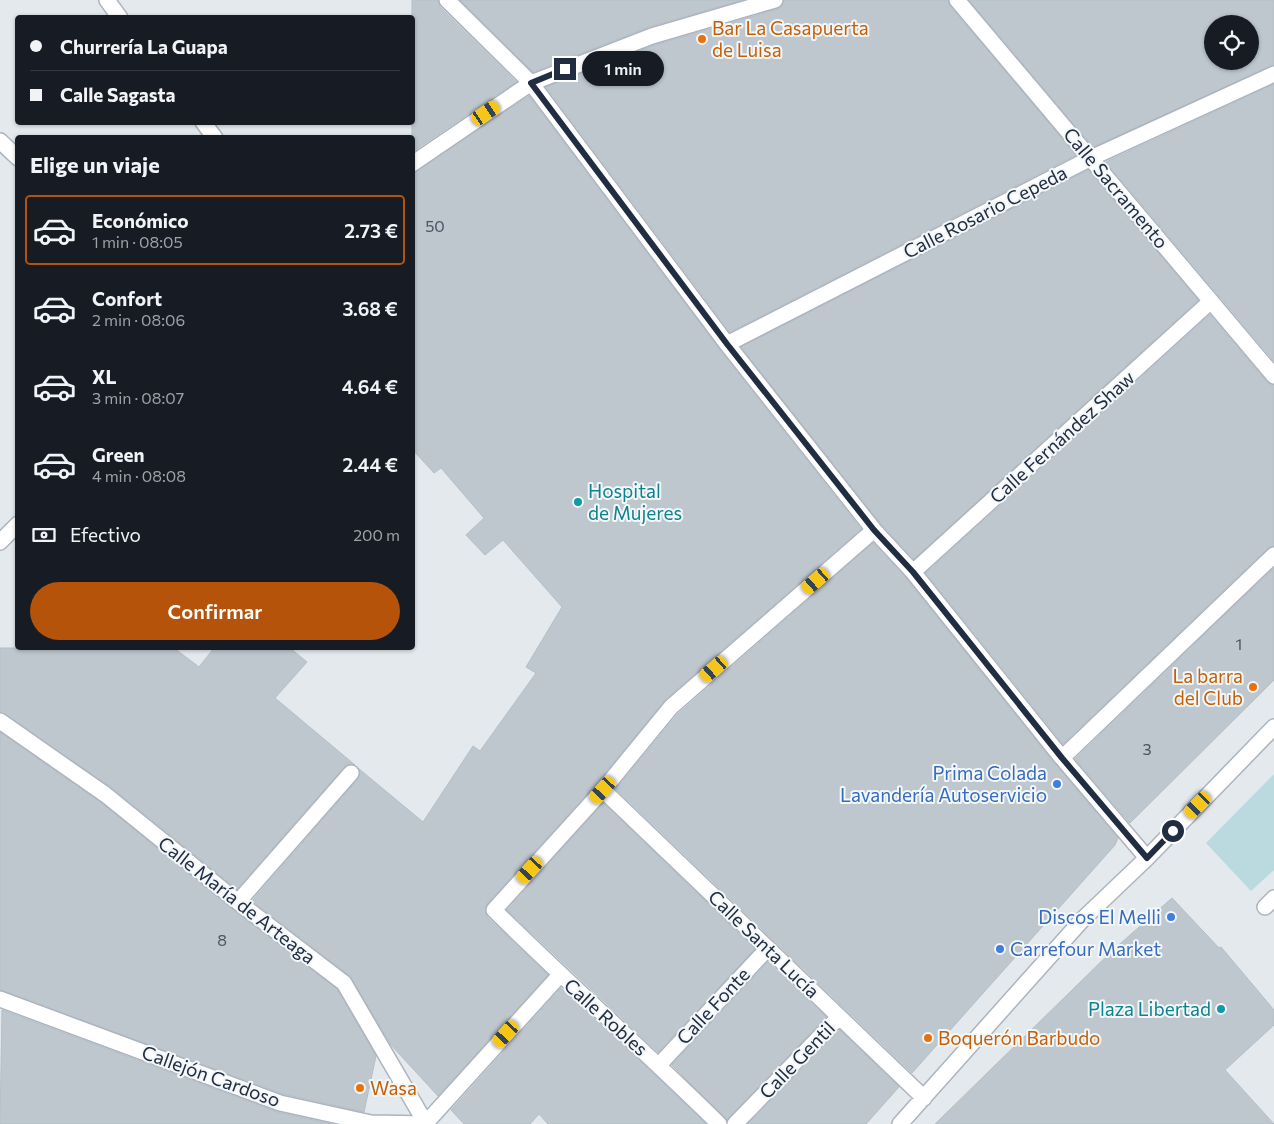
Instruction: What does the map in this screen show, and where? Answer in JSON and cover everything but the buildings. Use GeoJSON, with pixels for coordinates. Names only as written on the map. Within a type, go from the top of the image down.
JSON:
{"type":"FeatureCollection","features":[{"type":"Feature","properties":{"kind":"street"},"geometry":{"type":"LineString","coordinates":[[107,0],[118,15]]}},
{"type":"Feature","properties":{"kind":"street"},"geometry":{"type":"LineString","coordinates":[[447,0],[531,83],[727,344],[874,530],[913,572],[1062,758],[1147,858]]}},
{"type":"Feature","properties":{"kind":"street"},"geometry":{"type":"LineString","coordinates":[[415,162],[531,83],[652,36],[743,4],[776,0]]}},
{"type":"Feature","properties":{"kind":"street","name":"Calle Sacramento"},"geometry":{"type":"LineString","coordinates":[[957,0],[1273,374]]}},
{"type":"Feature","properties":{"kind":"street","name":"Calle Rosario Cepeda"},"geometry":{"type":"LineString","coordinates":[[727,344],[1091,158],[1274,74]]}},
{"type":"Feature","properties":{"kind":"street"},"geometry":{"type":"LineString","coordinates":[[0,141],[15,155]]}},
{"type":"Feature","properties":{"kind":"street","name":"Calle Fernández Shaw"},"geometry":{"type":"LineString","coordinates":[[913,572],[1211,302]]}},
{"type":"Feature","properties":{"kind":"street"},"geometry":{"type":"LineString","coordinates":[[0,542],[15,527]]}},
{"type":"Feature","properties":{"kind":"street"},"geometry":{"type":"LineString","coordinates":[[603,790],[671,707],[874,530]]}},
{"type":"Feature","properties":{"kind":"street"},"geometry":{"type":"LineString","coordinates":[[1062,758],[1274,555]]}},
{"type":"Feature","properties":{"kind":"street","name":"Calle María de Arteaga"},"geometry":{"type":"LineString","coordinates":[[0,721],[106,795],[238,902],[344,983],[426,1123]]}},
{"type":"Feature","properties":{"kind":"street"},"geometry":{"type":"LineString","coordinates":[[900,1124],[1084,919],[1147,858],[1274,727]]}},
{"type":"Feature","properties":{"kind":"street"},"geometry":{"type":"LineString","coordinates":[[238,902],[351,773]]}},
{"type":"Feature","properties":{"kind":"street","name":"Calle Robles"},"geometry":{"type":"LineString","coordinates":[[603,790],[494,910],[560,976],[659,1065],[719,1124]]}},
{"type":"Feature","properties":{"kind":"street","name":"Calle Santa Lucía"},"geometry":{"type":"LineString","coordinates":[[603,790],[924,1098]]}},
{"type":"Feature","properties":{"kind":"street","name":"Calle Fonte"},"geometry":{"type":"LineString","coordinates":[[659,1065],[768,948]]}},
{"type":"Feature","properties":{"kind":"street"},"geometry":{"type":"LineString","coordinates":[[426,1123],[560,976]]}},
{"type":"Feature","properties":{"kind":"street","name":"Callejón Cardoso"},"geometry":{"type":"LineString","coordinates":[[0,999],[280,1103],[371,1123],[426,1123]]}},
{"type":"Feature","properties":{"kind":"street","name":"Calle Gentil"},"geometry":{"type":"LineString","coordinates":[[735,1124],[839,1017]]}},
{"type":"Feature","properties":{"kind":"shaded area"},"geometry":{"type":"Polygon","coordinates":[[[1274,774],[1274,870],[1251,891],[1206,843],[1274,774]]]}},
{"type":"Feature","properties":{"kind":"place","name":"Bar La Casapuerta de Luisa"},"geometry":{"type":"Point","coordinates":[702,39]}},
{"type":"Feature","properties":{"kind":"place","name":"Hospital de Mujeres"},"geometry":{"type":"Point","coordinates":[578,502]}},
{"type":"Feature","properties":{"kind":"place","name":"La barra del Club"},"geometry":{"type":"Point","coordinates":[1253,687]}},
{"type":"Feature","properties":{"kind":"place","name":"Prima Colada Lavandería Autoservicio"},"geometry":{"type":"Point","coordinates":[1057,784]}},
{"type":"Feature","properties":{"kind":"place","name":"Discos El Melli"},"geometry":{"type":"Point","coordinates":[1171,917]}},
{"type":"Feature","properties":{"kind":"place","name":"Carrefour Market"},"geometry":{"type":"Point","coordinates":[1000,949]}},
{"type":"Feature","properties":{"kind":"place","name":"Plaza Libertad"},"geometry":{"type":"Point","coordinates":[1221,1009]}},
{"type":"Feature","properties":{"kind":"place","name":"Boquerón Barbudo"},"geometry":{"type":"Point","coordinates":[928,1038]}},
{"type":"Feature","properties":{"kind":"place","name":"Wasa"},"geometry":{"type":"Point","coordinates":[360,1088]}},
{"type":"Feature","properties":{"kind":"route"},"geometry":{"type":"LineString","coordinates":[[565,69],[531,83],[727,344],[874,530],[913,572],[1062,758],[1147,858],[1173,831]]}}]}
